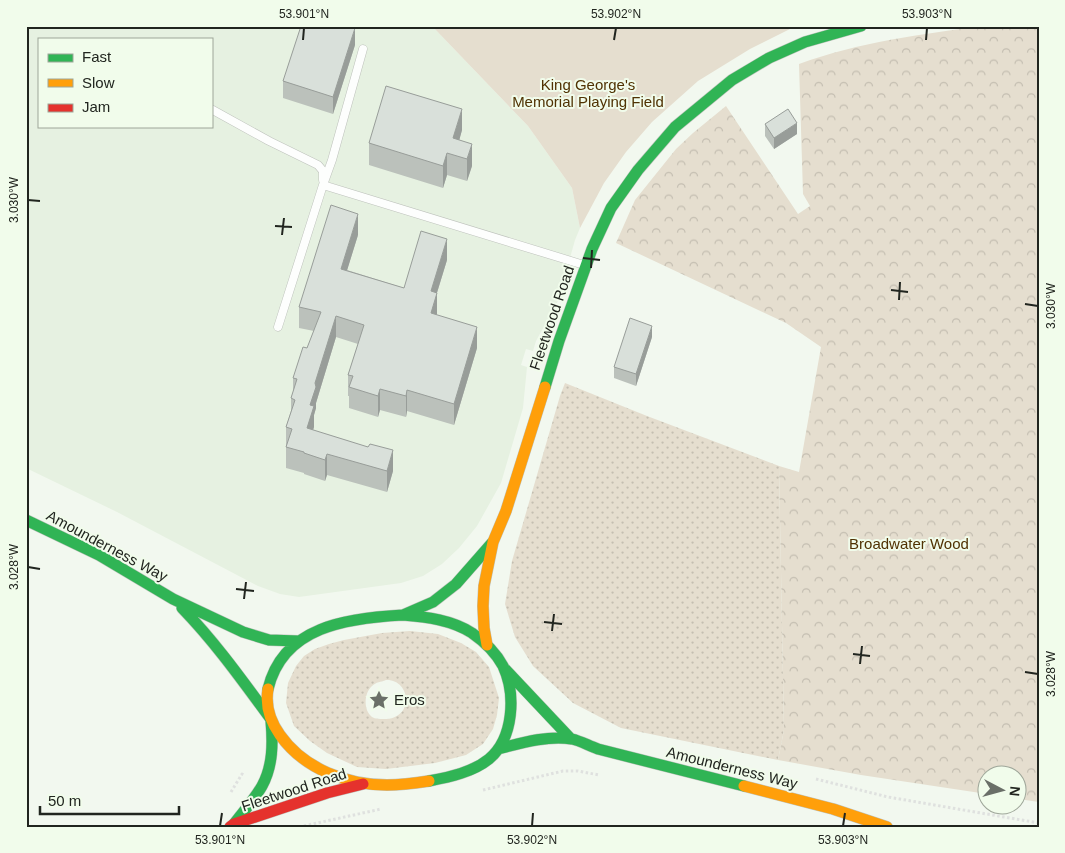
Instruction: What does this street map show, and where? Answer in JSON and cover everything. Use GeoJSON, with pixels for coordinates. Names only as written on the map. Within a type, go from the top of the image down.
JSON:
{"type":"FeatureCollection","features":[{"type":"Feature","properties":{"kind":"main road","name":"Fleetwood Road"},"geometry":{"type":"LineString","coordinates":[[487,645],[484,628],[483,596],[493,542],[512,493],[559,341],[592,249],[612,208],[638,170],[675,127],[732,80],[784,51],[805,42],[861,26]]}},
{"type":"Feature","properties":{"kind":"main road","name":"Amounderness Way"},"geometry":{"type":"LineString","coordinates":[[26,520],[99,555],[173,599],[254,636],[269,640],[298,641]]}},
{"type":"Feature","properties":{"kind":"main road","name":"Fleetwood Road"},"geometry":{"type":"LineString","coordinates":[[403,615],[433,602],[456,584],[493,542]]}},
{"type":"Feature","properties":{"kind":"main road","name":"Amounderness Way"},"geometry":{"type":"LineString","coordinates":[[173,599],[214,644],[292,750],[304,760],[331,774],[363,784]]}},
{"type":"Feature","properties":{"kind":"main road"},"geometry":{"type":"LineString","coordinates":[[298,641],[326,627],[368,618],[403,615],[442,621],[472,633],[487,645]]}},
{"type":"Feature","properties":{"kind":"main road","name":"Fleetwood Road"},"geometry":{"type":"LineString","coordinates":[[232,826],[262,786],[266,775],[272,748],[271,719],[266,698],[268,686],[279,662],[298,641]]}},
{"type":"Feature","properties":{"kind":"main road","name":"Amounderness Way"},"geometry":{"type":"LineString","coordinates":[[487,645],[506,670],[570,739]]}},
{"type":"Feature","properties":{"kind":"main road"},"geometry":{"type":"LineString","coordinates":[[363,784],[382,786],[447,777],[475,768],[489,759],[498,749],[509,723],[512,696],[506,670]]}},
{"type":"Feature","properties":{"kind":"main road","name":"Amounderness Way"},"geometry":{"type":"LineString","coordinates":[[498,749],[525,742],[570,739],[617,754],[829,808],[887,827]]}},
{"type":"Feature","properties":{"kind":"main road","name":"Fleetwood Road"},"geometry":{"type":"LineString","coordinates":[[232,826],[327,793],[363,784]]}},
{"type":"Feature","properties":{"kind":"lane"},"geometry":{"type":"LineString","coordinates":[[278,326],[332,160],[363,49]]}},
{"type":"Feature","properties":{"kind":"lane"},"geometry":{"type":"LineString","coordinates":[[212,110],[318,165],[323,171],[323,185]]}},
{"type":"Feature","properties":{"kind":"lane"},"geometry":{"type":"LineString","coordinates":[[323,185],[586,266]]}},
{"type":"Feature","properties":{"kind":"path"},"geometry":{"type":"LineString","coordinates":[[476,792],[564,771],[578,771],[605,776]]}},
{"type":"Feature","properties":{"kind":"path"},"geometry":{"type":"LineString","coordinates":[[888,797],[1039,823]]}},
{"type":"Feature","properties":{"kind":"path"},"geometry":{"type":"LineString","coordinates":[[299,827],[387,808]]}},
{"type":"Feature","properties":{"kind":"shaded area"},"geometry":{"type":"Polygon","coordinates":[[[26,26],[432,26],[528,126],[572,188],[580,228],[558,301],[536,341],[533,351],[526,349],[521,365],[527,367],[523,408],[501,483],[477,526],[459,548],[442,564],[423,576],[401,583],[299,597],[280,594],[258,586],[117,512],[26,468],[26,26]]]}},
{"type":"Feature","properties":{"kind":"green space","name":"King George's Memorial Playing Field"},"geometry":{"type":"Polygon","coordinates":[[[432,26],[796,26],[750,49],[698,81],[652,122],[626,152],[604,183],[580,228],[572,188],[528,126],[432,26]]]}},
{"type":"Feature","properties":{"kind":"green space","name":"Broadwater Wood"},"geometry":{"type":"Polygon","coordinates":[[[984,26],[1039,26],[1039,802],[1028,800],[1028,766],[978,766],[978,793],[778,760],[784,730],[779,466],[799,472],[821,347],[786,323],[616,243],[635,200],[676,149],[726,106],[798,214],[810,206],[803,194],[799,64],[868,44],[984,26]]]}},
{"type":"Feature","properties":{"kind":"green space"},"geometry":{"type":"Polygon","coordinates":[[[565,383],[779,466],[784,730],[778,760],[621,728],[573,703],[533,666],[515,637],[505,604],[512,561],[565,383]]]}},
{"type":"Feature","properties":{"kind":"green space"},"geometry":{"type":"Polygon","coordinates":[[[410,631],[438,634],[461,643],[476,652],[489,667],[499,698],[493,729],[483,744],[466,755],[435,763],[386,769],[357,767],[327,753],[294,726],[286,703],[288,683],[296,666],[304,656],[315,649],[329,644],[382,633],[410,631]],[[386,680],[379,682],[369,689],[366,697],[366,706],[372,717],[384,719],[401,713],[405,706],[405,692],[394,681],[386,680]]]}},
{"type":"Feature","properties":{"kind":"building"},"geometry":{"type":"Polygon","coordinates":[[[301,26],[349,26],[355,28],[333,97],[283,81],[301,26]]]}},
{"type":"Feature","properties":{"kind":"building"},"geometry":{"type":"Polygon","coordinates":[[[386,86],[462,109],[453,138],[472,144],[467,159],[447,153],[443,166],[369,143],[386,86]]]}},
{"type":"Feature","properties":{"kind":"building"},"geometry":{"type":"Polygon","coordinates":[[[788,109],[797,123],[774,138],[765,124],[788,109]]]}},
{"type":"Feature","properties":{"kind":"building"},"geometry":{"type":"Polygon","coordinates":[[[331,205],[358,214],[341,269],[404,288],[421,231],[447,239],[431,291],[437,293],[431,313],[477,327],[454,404],[407,390],[406,396],[380,389],[378,396],[349,387],[353,376],[348,375],[364,325],[336,316],[315,383],[316,387],[310,405],[314,406],[307,428],[368,447],[370,444],[393,450],[387,471],[327,454],[325,460],[286,447],[292,429],[286,427],[295,400],[291,398],[297,379],[293,378],[303,347],[307,348],[321,312],[299,307],[331,205]]]}},
{"type":"Feature","properties":{"kind":"building"},"geometry":{"type":"Polygon","coordinates":[[[630,318],[652,326],[636,374],[614,367],[630,318]]]}},
{"type":"Feature","properties":{"kind":"traffic: fast"},"geometry":{"type":"LineString","coordinates":[[545,387],[559,341],[592,249],[611,208],[638,170],[675,127],[732,80],[769,58],[805,42],[861,26]]}},
{"type":"Feature","properties":{"kind":"traffic: fast"},"geometry":{"type":"LineString","coordinates":[[26,520],[99,555],[173,599],[243,632],[269,640],[298,641]]}},
{"type":"Feature","properties":{"kind":"traffic: fast"},"geometry":{"type":"LineString","coordinates":[[403,615],[433,602],[456,584],[492,543]]}},
{"type":"Feature","properties":{"kind":"traffic: fast"},"geometry":{"type":"LineString","coordinates":[[182,608],[239,675],[270,718]]}},
{"type":"Feature","properties":{"kind":"traffic: fast"},"geometry":{"type":"LineString","coordinates":[[403,615],[448,622],[472,633],[490,648],[500,661],[510,689],[511,702],[508,728],[504,740],[497,750],[483,764],[469,771],[429,781]]}},
{"type":"Feature","properties":{"kind":"traffic: fast"},"geometry":{"type":"LineString","coordinates":[[268,689],[276,668],[288,651],[303,639],[320,630],[340,623],[382,616],[403,615]]}},
{"type":"Feature","properties":{"kind":"traffic: fast"},"geometry":{"type":"LineString","coordinates":[[506,670],[571,739]]}},
{"type":"Feature","properties":{"kind":"traffic: fast"},"geometry":{"type":"LineString","coordinates":[[234,824],[256,796],[266,778],[271,754],[271,721]]}},
{"type":"Feature","properties":{"kind":"traffic: fast"},"geometry":{"type":"LineString","coordinates":[[498,749],[544,739],[572,739],[598,749],[744,786]]}},
{"type":"Feature","properties":{"kind":"traffic: slow"},"geometry":{"type":"LineString","coordinates":[[487,645],[484,628],[484,586],[493,542],[506,511],[545,387]]}},
{"type":"Feature","properties":{"kind":"traffic: slow"},"geometry":{"type":"LineString","coordinates":[[268,689],[268,707],[276,730],[290,747],[314,766],[342,778],[372,784],[398,785],[429,781]]}},
{"type":"Feature","properties":{"kind":"traffic: slow"},"geometry":{"type":"LineString","coordinates":[[744,786],[833,809],[887,827]]}},
{"type":"Feature","properties":{"kind":"traffic: jam"},"geometry":{"type":"LineString","coordinates":[[230,827],[234,824],[327,793],[363,784]]}},
{"type":"Feature","properties":{"kind":"place","name":"Eros"},"geometry":{"type":"Point","coordinates":[379,700]}}]}
